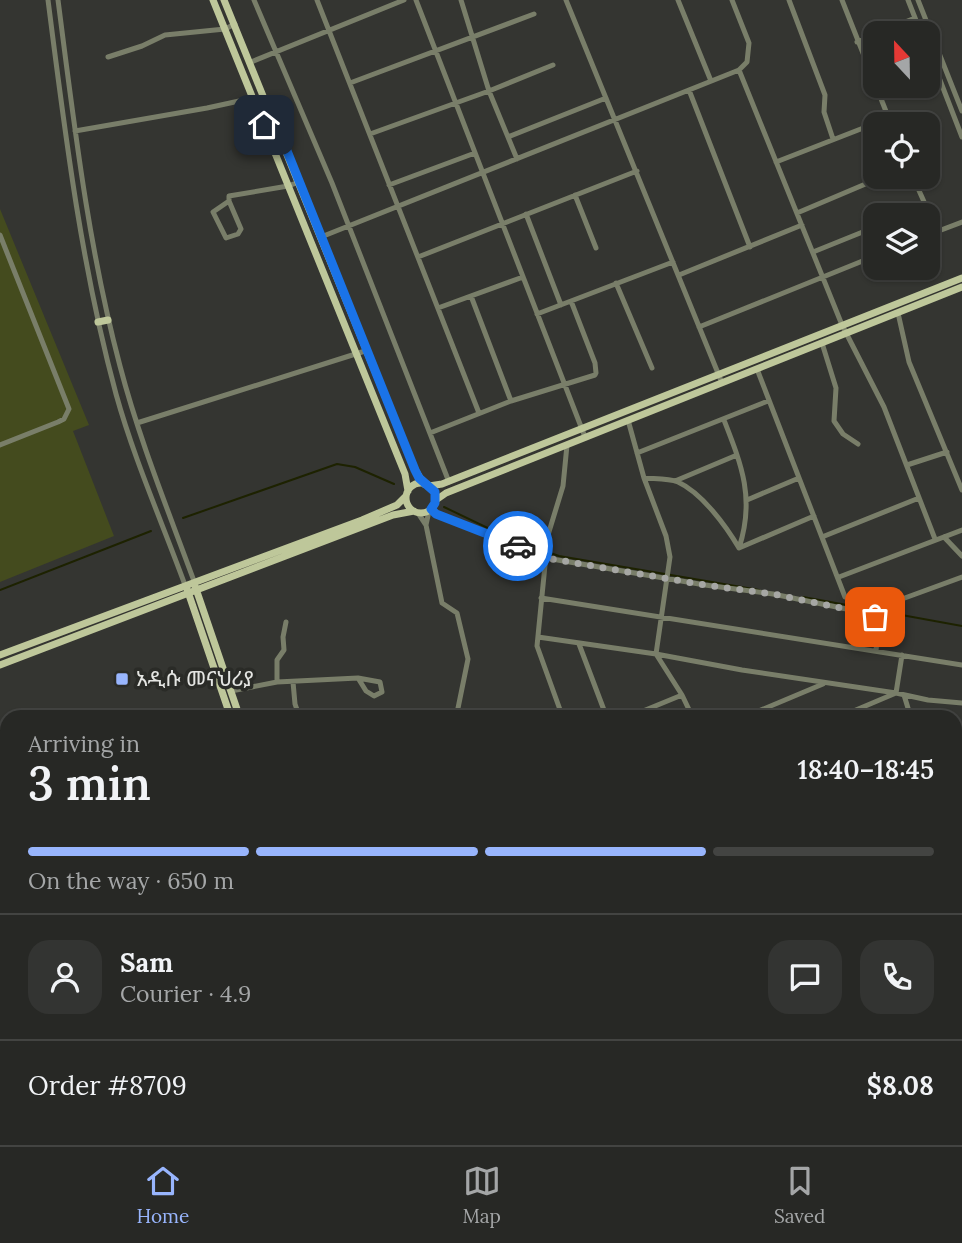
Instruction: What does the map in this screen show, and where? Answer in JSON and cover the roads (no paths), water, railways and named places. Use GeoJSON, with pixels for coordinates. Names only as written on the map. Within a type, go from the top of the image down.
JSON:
{"type":"FeatureCollection","features":[{"type":"Feature","properties":{"kind":"main road"},"geometry":{"type":"LineString","coordinates":[[213,0],[405,474],[407,505],[416,512]]}},
{"type":"Feature","properties":{"kind":"main road"},"geometry":{"type":"LineString","coordinates":[[224,0],[415,470],[435,492],[436,500]]}},
{"type":"Feature","properties":{"kind":"main road"},"geometry":{"type":"LineString","coordinates":[[264,125],[275,121]]}},
{"type":"Feature","properties":{"kind":"main road"},"geometry":{"type":"LineString","coordinates":[[0,655],[371,516],[397,505],[415,485],[449,482],[962,278]]}},
{"type":"Feature","properties":{"kind":"main road"},"geometry":{"type":"LineString","coordinates":[[0,665],[393,515],[430,510],[436,500],[446,493],[962,288]]}},
{"type":"Feature","properties":{"kind":"main road"},"geometry":{"type":"LineString","coordinates":[[98,322],[108,320]]}},
{"type":"Feature","properties":{"kind":"main road"},"geometry":{"type":"LineString","coordinates":[[648,402],[652,411]]}},
{"type":"Feature","properties":{"kind":"main road"},"geometry":{"type":"LineString","coordinates":[[194,582],[237,710]]}},
{"type":"Feature","properties":{"kind":"main road"},"geometry":{"type":"LineString","coordinates":[[185,585],[228,710]]}},
{"type":"Feature","properties":{"kind":"street"},"geometry":{"type":"LineString","coordinates":[[48,0],[78,224],[98,322],[126,426],[185,585]]}},
{"type":"Feature","properties":{"kind":"street"},"geometry":{"type":"LineString","coordinates":[[58,0],[75,131],[108,320],[137,423],[194,582]]}},
{"type":"Feature","properties":{"kind":"street"},"geometry":{"type":"LineString","coordinates":[[254,0],[391,329],[449,482]]}},
{"type":"Feature","properties":{"kind":"street"},"geometry":{"type":"LineString","coordinates":[[317,0],[479,413]]}},
{"type":"Feature","properties":{"kind":"street"},"geometry":{"type":"LineString","coordinates":[[250,62],[404,0]]}},
{"type":"Feature","properties":{"kind":"street"},"geometry":{"type":"LineString","coordinates":[[416,0],[585,437]]}},
{"type":"Feature","properties":{"kind":"street"},"geometry":{"type":"LineString","coordinates":[[461,0],[489,91],[517,159]]}},
{"type":"Feature","properties":{"kind":"street"},"geometry":{"type":"LineString","coordinates":[[566,0],[722,383]]}},
{"type":"Feature","properties":{"kind":"street"},"geometry":{"type":"LineString","coordinates":[[678,0],[711,81]]}},
{"type":"Feature","properties":{"kind":"street"},"geometry":{"type":"LineString","coordinates":[[321,237],[739,70],[747,62],[749,43],[732,0]]}},
{"type":"Feature","properties":{"kind":"street"},"geometry":{"type":"LineString","coordinates":[[789,0],[825,95],[824,112],[833,139]]}},
{"type":"Feature","properties":{"kind":"street"},"geometry":{"type":"LineString","coordinates":[[842,0],[886,112]]}},
{"type":"Feature","properties":{"kind":"street"},"geometry":{"type":"LineString","coordinates":[[908,0],[916,21]]}},
{"type":"Feature","properties":{"kind":"street"},"geometry":{"type":"LineString","coordinates":[[918,0],[962,111],[953,114]]}},
{"type":"Feature","properties":{"kind":"street"},"geometry":{"type":"LineString","coordinates":[[350,83],[534,14]]}},
{"type":"Feature","properties":{"kind":"street"},"geometry":{"type":"LineString","coordinates":[[908,21],[915,18]]}},
{"type":"Feature","properties":{"kind":"street"},"geometry":{"type":"LineString","coordinates":[[108,57],[165,35],[225,29],[235,24]]}},
{"type":"Feature","properties":{"kind":"street"},"geometry":{"type":"LineString","coordinates":[[857,42],[863,40]]}},
{"type":"Feature","properties":{"kind":"street"},"geometry":{"type":"LineString","coordinates":[[370,134],[553,65]]}},
{"type":"Feature","properties":{"kind":"street"},"geometry":{"type":"LineString","coordinates":[[739,70],[842,326],[884,407],[935,539]]}},
{"type":"Feature","properties":{"kind":"street"},"geometry":{"type":"LineString","coordinates":[[940,80],[962,137]]}},
{"type":"Feature","properties":{"kind":"street"},"geometry":{"type":"LineString","coordinates":[[689,90],[750,247]]}},
{"type":"Feature","properties":{"kind":"street"},"geometry":{"type":"LineString","coordinates":[[75,131],[253,98]]}},
{"type":"Feature","properties":{"kind":"street"},"geometry":{"type":"LineString","coordinates":[[508,136],[606,98]]}},
{"type":"Feature","properties":{"kind":"street"},"geometry":{"type":"LineString","coordinates":[[776,162],[863,130]]}},
{"type":"Feature","properties":{"kind":"street"},"geometry":{"type":"LineString","coordinates":[[390,185],[475,153]]}},
{"type":"Feature","properties":{"kind":"street"},"geometry":{"type":"LineString","coordinates":[[418,257],[637,171]]}},
{"type":"Feature","properties":{"kind":"street"},"geometry":{"type":"LineString","coordinates":[[229,201],[241,229],[238,234],[226,239],[213,212],[229,201],[231,195],[299,182]]}},
{"type":"Feature","properties":{"kind":"street"},"geometry":{"type":"LineString","coordinates":[[797,213],[863,185]]}},
{"type":"Feature","properties":{"kind":"street"},"geometry":{"type":"LineString","coordinates":[[575,195],[596,248]]}},
{"type":"Feature","properties":{"kind":"street"},"geometry":{"type":"LineString","coordinates":[[526,214],[561,305]]}},
{"type":"Feature","properties":{"kind":"street"},"geometry":{"type":"LineString","coordinates":[[940,230],[962,222]]}},
{"type":"Feature","properties":{"kind":"street"},"geometry":{"type":"LineString","coordinates":[[679,275],[802,225]]}},
{"type":"Feature","properties":{"kind":"street"},"geometry":{"type":"LineString","coordinates":[[813,252],[863,232]]}},
{"type":"Feature","properties":{"kind":"street"},"geometry":{"type":"LineString","coordinates":[[0,235],[69,409],[64,419],[0,445]]}},
{"type":"Feature","properties":{"kind":"street"},"geometry":{"type":"LineString","coordinates":[[699,327],[863,261]]}},
{"type":"Feature","properties":{"kind":"street"},"geometry":{"type":"LineString","coordinates":[[537,314],[673,262]]}},
{"type":"Feature","properties":{"kind":"street"},"geometry":{"type":"LineString","coordinates":[[438,308],[523,277]]}},
{"type":"Feature","properties":{"kind":"street"},"geometry":{"type":"LineString","coordinates":[[617,283],[652,368]]}},
{"type":"Feature","properties":{"kind":"street"},"geometry":{"type":"LineString","coordinates":[[471,296],[511,401]]}},
{"type":"Feature","properties":{"kind":"street"},"geometry":{"type":"LineString","coordinates":[[430,433],[511,401],[595,375],[571,301]]}},
{"type":"Feature","properties":{"kind":"street"},"geometry":{"type":"LineString","coordinates":[[898,313],[909,362],[962,490]]}},
{"type":"Feature","properties":{"kind":"street"},"geometry":{"type":"LineString","coordinates":[[822,343],[836,388],[834,421],[843,434],[858,444]]}},
{"type":"Feature","properties":{"kind":"street"},"geometry":{"type":"LineString","coordinates":[[137,423],[365,351]]}},
{"type":"Feature","properties":{"kind":"street"},"geometry":{"type":"LineString","coordinates":[[757,369],[850,609]]}},
{"type":"Feature","properties":{"kind":"street"},"geometry":{"type":"LineString","coordinates":[[637,453],[768,401]]}},
{"type":"Feature","properties":{"kind":"street"},"geometry":{"type":"LineString","coordinates":[[628,420],[644,478],[666,536],[668,578],[656,654],[689,710]]}},
{"type":"Feature","properties":{"kind":"street"},"geometry":{"type":"LineString","coordinates":[[724,420],[747,490],[745,531],[739,548]]}},
{"type":"Feature","properties":{"kind":"street"},"geometry":{"type":"LineString","coordinates":[[561,710],[540,659],[538,637],[548,535],[563,486],[567,445]]}},
{"type":"Feature","properties":{"kind":"street"},"geometry":{"type":"LineString","coordinates":[[907,466],[947,452]]}},
{"type":"Feature","properties":{"kind":"street"},"geometry":{"type":"LineString","coordinates":[[675,481],[737,455]]}},
{"type":"Feature","properties":{"kind":"street"},"geometry":{"type":"LineString","coordinates":[[644,478],[675,481],[685,486],[714,513],[739,548]]}},
{"type":"Feature","properties":{"kind":"street"},"geometry":{"type":"LineString","coordinates":[[747,500],[799,478]]}},
{"type":"Feature","properties":{"kind":"street"},"geometry":{"type":"LineString","coordinates":[[822,537],[919,498]]}},
{"type":"Feature","properties":{"kind":"street"},"geometry":{"type":"LineString","coordinates":[[426,525],[430,510],[463,526],[546,558],[850,609],[875,617],[878,629],[876,651]]}},
{"type":"Feature","properties":{"kind":"street"},"geometry":{"type":"LineString","coordinates":[[416,512],[426,525],[442,603],[457,613],[468,659],[458,710]]}},
{"type":"Feature","properties":{"kind":"street"},"geometry":{"type":"LineString","coordinates":[[739,548],[814,516]]}},
{"type":"Feature","properties":{"kind":"street"},"geometry":{"type":"LineString","coordinates":[[839,577],[962,530]]}},
{"type":"Feature","properties":{"kind":"street"},"geometry":{"type":"LineString","coordinates":[[944,537],[962,556]]}},
{"type":"Feature","properties":{"kind":"street"},"geometry":{"type":"LineString","coordinates":[[845,597],[869,600],[902,599],[962,577]]}},
{"type":"Feature","properties":{"kind":"street"},"geometry":{"type":"LineString","coordinates":[[541,598],[962,665]]}},
{"type":"Feature","properties":{"kind":"street"},"geometry":{"type":"LineString","coordinates":[[277,682],[277,660],[284,650],[286,622]]}},
{"type":"Feature","properties":{"kind":"street"},"geometry":{"type":"LineString","coordinates":[[538,637],[928,700],[962,703]]}},
{"type":"Feature","properties":{"kind":"street"},"geometry":{"type":"LineString","coordinates":[[579,644],[604,710]]}},
{"type":"Feature","properties":{"kind":"street"},"geometry":{"type":"LineString","coordinates":[[896,693],[902,655]]}},
{"type":"Feature","properties":{"kind":"street"},"geometry":{"type":"LineString","coordinates":[[231,691],[277,682],[358,678],[380,682],[383,686],[382,692],[374,696],[370,694],[358,678]]}},
{"type":"Feature","properties":{"kind":"street"},"geometry":{"type":"LineString","coordinates":[[293,682],[297,710]]}},
{"type":"Feature","properties":{"kind":"street"},"geometry":{"type":"LineString","coordinates":[[761,710],[825,683]]}},
{"type":"Feature","properties":{"kind":"street"},"geometry":{"type":"LineString","coordinates":[[856,710],[896,693]]}},
{"type":"Feature","properties":{"kind":"street"},"geometry":{"type":"LineString","coordinates":[[645,710],[682,695]]}},
{"type":"Feature","properties":{"kind":"street"},"geometry":{"type":"LineString","coordinates":[[904,695],[909,710]]}},
{"type":"Feature","properties":{"kind":"waterway"},"geometry":{"type":"LineString","coordinates":[[183,518],[337,464],[355,467],[394,484]]}},
{"type":"Feature","properties":{"kind":"waterway"},"geometry":{"type":"LineString","coordinates":[[444,507],[513,540],[559,556],[759,590]]}},
{"type":"Feature","properties":{"kind":"waterway"},"geometry":{"type":"LineString","coordinates":[[0,590],[151,531]]}},
{"type":"Feature","properties":{"kind":"waterway"},"geometry":{"type":"LineString","coordinates":[[803,597],[962,626]]}},
{"type":"Feature","properties":{"kind":"place","name":"አዲሱ መናህሪያ"},"geometry":{"type":"Point","coordinates":[122,679]}}]}
